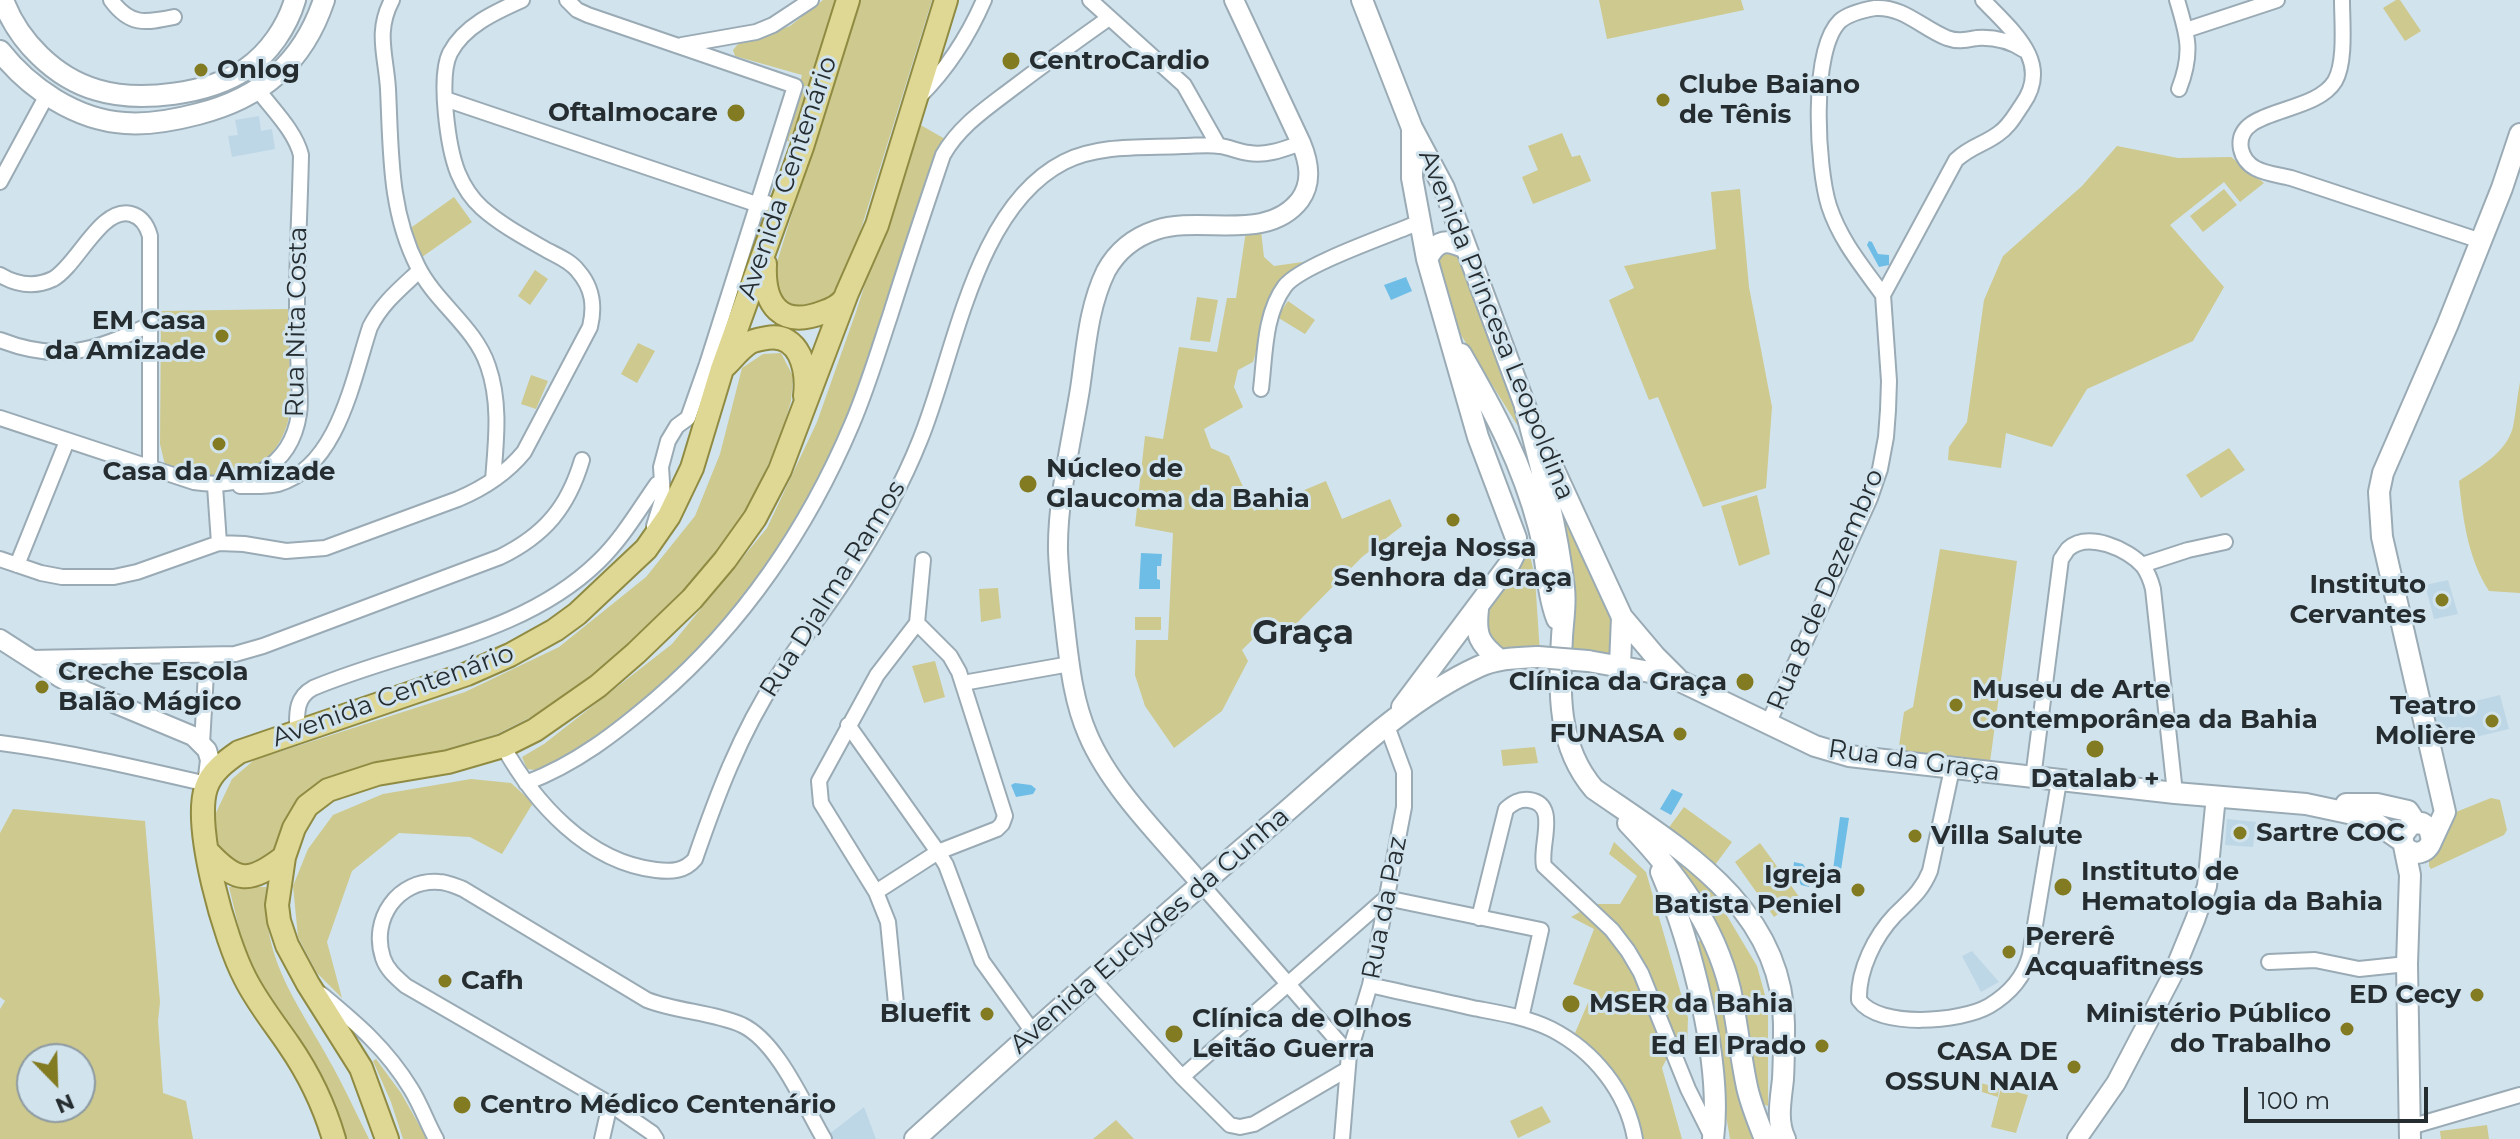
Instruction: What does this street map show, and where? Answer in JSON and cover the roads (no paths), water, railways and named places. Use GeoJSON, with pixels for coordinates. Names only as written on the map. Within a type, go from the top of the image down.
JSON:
{"type":"FeatureCollection","features":[{"type":"Feature","properties":{"kind":"main road"},"geometry":{"type":"LineString","coordinates":[[3,0],[8,14],[33,49],[60,72],[96,90],[135,96],[193,89],[244,70],[277,38],[295,0]]}},
{"type":"Feature","properties":{"kind":"main road"},"geometry":{"type":"LineString","coordinates":[[0,51],[28,82],[47,95],[100,119],[124,123],[181,119],[221,108],[258,90],[278,75],[296,57],[310,34],[324,0]]}},
{"type":"Feature","properties":{"kind":"main road","name":"Avenida Centenário"},"geometry":{"type":"LineString","coordinates":[[207,784],[224,763],[239,752],[467,674],[510,655],[577,614],[646,549],[669,516],[692,468],[722,369],[802,147],[848,0]]}},
{"type":"Feature","properties":{"kind":"main road"},"geometry":{"type":"LineString","coordinates":[[387,1139],[375,1102],[353,1053],[308,984],[287,945],[279,921],[277,905],[284,857],[294,828],[307,806],[328,790],[377,774],[448,762],[503,746],[535,730],[598,686],[692,599],[725,560],[755,518],[780,470],[847,293],[877,225],[946,0]]}},
{"type":"Feature","properties":{"kind":"main road","name":"Avenida Princesa Leopoldina"},"geometry":{"type":"LineString","coordinates":[[1362,0],[1412,128],[1444,188],[1525,407],[1622,617],[1682,682]]}},
{"type":"Feature","properties":{"kind":"main road","name":"Avenida Princesa Leopoldina"},"geometry":{"type":"LineString","coordinates":[[1387,726],[1478,609],[1516,551],[1516,538],[1478,437],[1427,259],[1412,178],[1412,128]]}},
{"type":"Feature","properties":{"kind":"main road"},"geometry":{"type":"LineString","coordinates":[[2403,844],[2417,853],[2424,834],[2445,812],[2382,537],[2379,492],[2383,473],[2481,241],[2520,134]]}},
{"type":"Feature","properties":{"kind":"main road"},"geometry":{"type":"LineString","coordinates":[[1416,199],[1422,184],[1428,182],[1444,188]]}},
{"type":"Feature","properties":{"kind":"main road"},"geometry":{"type":"LineString","coordinates":[[1427,259],[1432,249],[1440,243],[1449,242],[1466,248]]}},
{"type":"Feature","properties":{"kind":"main road"},"geometry":{"type":"LineString","coordinates":[[765,251],[764,282],[769,300],[776,310],[785,315],[794,318],[813,316],[841,304],[847,293]]}},
{"type":"Feature","properties":{"kind":"main road"},"geometry":{"type":"LineString","coordinates":[[1443,318],[1518,463],[1539,527],[1553,609],[1562,635]]}},
{"type":"Feature","properties":{"kind":"main road"},"geometry":{"type":"LineString","coordinates":[[722,369],[749,343],[778,337],[793,343],[804,371],[806,391],[800,417]]}},
{"type":"Feature","properties":{"kind":"main road"},"geometry":{"type":"LineString","coordinates":[[1525,407],[1555,524],[1565,593],[1561,700],[1566,735],[1577,765],[1594,789],[1650,846],[1705,922],[1729,987],[1747,1087],[1765,1139]]}},
{"type":"Feature","properties":{"kind":"main road"},"geometry":{"type":"LineString","coordinates":[[1478,609],[1476,626],[1479,638],[1500,660]]}},
{"type":"Feature","properties":{"kind":"main road"},"geometry":{"type":"LineString","coordinates":[[1620,665],[1622,617]]}},
{"type":"Feature","properties":{"kind":"main road","name":"Rua da Graça"},"geometry":{"type":"LineString","coordinates":[[1387,726],[1459,677],[1500,660],[1538,657],[1588,661],[1620,665],[1682,682],[1815,746],[1849,756],[2175,793],[2306,804],[2377,804],[2408,811],[2424,834]]}},
{"type":"Feature","properties":{"kind":"main road","name":"Avenida Euclydes da Cunha"},"geometry":{"type":"LineString","coordinates":[[915,1139],[1201,884],[1387,726]]}},
{"type":"Feature","properties":{"kind":"main road"},"geometry":{"type":"LineString","coordinates":[[207,784],[203,830],[235,959],[251,990],[312,1083],[325,1108],[334,1139]]}},
{"type":"Feature","properties":{"kind":"main road"},"geometry":{"type":"LineString","coordinates":[[1594,789],[1669,841],[1730,893],[1765,943],[1781,992],[1784,1021],[1779,1120],[1785,1139]]}},
{"type":"Feature","properties":{"kind":"main road","name":"Rua da Graça"},"geometry":{"type":"LineString","coordinates":[[2306,804],[2367,817],[2403,844]]}},
{"type":"Feature","properties":{"kind":"main road"},"geometry":{"type":"LineString","coordinates":[[2410,875],[2424,834]]}},
{"type":"Feature","properties":{"kind":"main road"},"geometry":{"type":"LineString","coordinates":[[2403,844],[2410,875],[2407,964],[2410,1133]]}},
{"type":"Feature","properties":{"kind":"main road"},"geometry":{"type":"LineString","coordinates":[[1650,846],[1681,924],[1701,1003],[1716,1117],[1713,1139]]}},
{"type":"Feature","properties":{"kind":"main road"},"geometry":{"type":"LineString","coordinates":[[208,852],[237,876],[255,875],[284,857]]}},
{"type":"Feature","properties":{"kind":"street"},"geometry":{"type":"LineString","coordinates":[[111,0],[125,16],[138,21],[174,17]]}},
{"type":"Feature","properties":{"kind":"street"},"geometry":{"type":"LineString","coordinates":[[392,0],[384,16],[381,33],[388,85],[390,162],[397,210],[406,243],[419,271],[477,344],[487,363],[496,404],[493,480]]}},
{"type":"Feature","properties":{"kind":"street"},"geometry":{"type":"LineString","coordinates":[[0,559],[62,577],[114,577],[219,543],[286,551],[325,548],[458,499],[511,468],[524,452],[590,327],[595,307],[585,279],[576,267],[498,222],[478,205],[466,189],[453,156],[444,70],[450,52],[481,20],[522,0]]}},
{"type":"Feature","properties":{"kind":"street"},"geometry":{"type":"LineString","coordinates":[[567,0],[588,15],[795,86],[688,418],[677,426],[668,441],[661,467],[663,497],[646,549]]}},
{"type":"Feature","properties":{"kind":"street"},"geometry":{"type":"LineString","coordinates":[[680,46],[756,32],[773,25],[811,0]]}},
{"type":"Feature","properties":{"kind":"street"},"geometry":{"type":"LineString","coordinates":[[914,102],[961,47],[984,0]]}},
{"type":"Feature","properties":{"kind":"street"},"geometry":{"type":"LineString","coordinates":[[1090,0],[1174,73],[1218,145]]}},
{"type":"Feature","properties":{"kind":"street"},"geometry":{"type":"LineString","coordinates":[[1234,0],[1308,160],[1307,187],[1293,207],[1280,216],[1265,222],[1184,225],[1157,230],[1121,250],[1108,267],[1092,308],[1061,511],[1058,549],[1070,664],[1081,718],[1098,755],[1133,805],[1349,1054]]}},
{"type":"Feature","properties":{"kind":"street"},"geometry":{"type":"LineString","coordinates":[[2177,0],[2189,47],[2179,89]]}},
{"type":"Feature","properties":{"kind":"street"},"geometry":{"type":"LineString","coordinates":[[2186,30],[2277,0]]}},
{"type":"Feature","properties":{"kind":"street"},"geometry":{"type":"LineString","coordinates":[[2342,0],[2340,66],[2336,80],[2324,94],[2308,103],[2269,115],[2247,127],[2241,147],[2245,159],[2263,172],[2291,178],[2481,241]]}},
{"type":"Feature","properties":{"kind":"street"},"geometry":{"type":"LineString","coordinates":[[1979,38],[1988,33],[1991,26],[1986,3]]}},
{"type":"Feature","properties":{"kind":"street"},"geometry":{"type":"LineString","coordinates":[[1986,3],[2028,53],[2035,74],[2028,97],[2005,129],[1967,150],[1956,160],[1883,295],[1840,234],[1823,182],[1819,107],[1826,48],[1831,34],[1841,20],[1854,14],[1875,8],[1893,9],[1951,39],[2004,40],[2028,53]]}},
{"type":"Feature","properties":{"kind":"street"},"geometry":{"type":"LineString","coordinates":[[526,783],[569,765],[636,716],[707,651],[738,616],[796,533],[852,424],[940,163],[950,143],[955,135],[990,106],[1109,18]]}},
{"type":"Feature","properties":{"kind":"street","name":"Rua Nita Costa"},"geometry":{"type":"LineString","coordinates":[[0,418],[194,482],[215,486],[244,481],[265,471],[281,454],[292,436],[299,413],[297,302],[301,155],[291,133],[258,90]]}},
{"type":"Feature","properties":{"kind":"street"},"geometry":{"type":"LineString","coordinates":[[0,182],[47,95]]}},
{"type":"Feature","properties":{"kind":"street"},"geometry":{"type":"LineString","coordinates":[[445,99],[759,205],[785,192]]}},
{"type":"Feature","properties":{"kind":"street","name":"Rua Djalma Ramos"},"geometry":{"type":"LineString","coordinates":[[503,746],[526,783],[567,827],[605,854],[650,869],[668,871],[689,865],[695,859],[733,757],[751,721],[777,677],[847,576],[901,482],[937,395],[978,270],[1014,208],[1029,190],[1064,162],[1085,154],[1218,145],[1261,154],[1301,143]]}},
{"type":"Feature","properties":{"kind":"street"},"geometry":{"type":"LineString","coordinates":[[0,275],[14,283],[30,285],[53,279],[64,271],[104,223],[124,213],[142,219],[150,236],[150,468]]}},
{"type":"Feature","properties":{"kind":"street"},"geometry":{"type":"LineString","coordinates":[[1261,389],[1269,325],[1286,283],[1342,253],[1420,222]]}},
{"type":"Feature","properties":{"kind":"street"},"geometry":{"type":"LineString","coordinates":[[219,543],[215,486],[277,484],[297,476],[315,461],[329,444],[338,423],[376,314],[419,271]]}},
{"type":"Feature","properties":{"kind":"street","name":"Rua 8 de Dezembro"},"geometry":{"type":"LineString","coordinates":[[1768,724],[1870,498],[1880,469],[1886,437],[1889,381],[1883,295]]}},
{"type":"Feature","properties":{"kind":"street"},"geometry":{"type":"LineString","coordinates":[[0,340],[49,352],[73,352],[95,349],[149,325]]}},
{"type":"Feature","properties":{"kind":"street"},"geometry":{"type":"LineString","coordinates":[[17,565],[67,441]]}},
{"type":"Feature","properties":{"kind":"street"},"geometry":{"type":"LineString","coordinates":[[29,658],[235,654],[263,646],[520,547],[538,533],[567,501],[582,460]]}},
{"type":"Feature","properties":{"kind":"street"},"geometry":{"type":"LineString","coordinates":[[297,732],[298,705],[306,692],[313,688],[519,616],[554,598],[598,562],[662,482]]}},
{"type":"Feature","properties":{"kind":"street"},"geometry":{"type":"LineString","coordinates":[[2033,778],[2061,559],[2068,549],[2091,541],[2130,555],[2149,575],[2175,793]]}},
{"type":"Feature","properties":{"kind":"street"},"geometry":{"type":"LineString","coordinates":[[2142,565],[2225,542]]}},
{"type":"Feature","properties":{"kind":"street"},"geometry":{"type":"LineString","coordinates":[[896,1004],[888,922],[876,892],[826,811],[818,792],[819,781],[877,675],[917,623],[923,560]]}},
{"type":"Feature","properties":{"kind":"street"},"geometry":{"type":"LineString","coordinates":[[876,892],[938,852],[997,829],[1005,816],[963,683],[950,656],[917,623]]}},
{"type":"Feature","properties":{"kind":"street"},"geometry":{"type":"LineString","coordinates":[[0,639],[85,691],[193,736],[202,744],[210,760],[207,784],[99,758],[0,743]]}},
{"type":"Feature","properties":{"kind":"street"},"geometry":{"type":"LineString","coordinates":[[202,744],[207,655]]}},
{"type":"Feature","properties":{"kind":"street"},"geometry":{"type":"LineString","coordinates":[[963,683],[1070,664]]}},
{"type":"Feature","properties":{"kind":"street"},"geometry":{"type":"LineString","coordinates":[[848,725],[946,865],[982,961],[1033,1032]]}},
{"type":"Feature","properties":{"kind":"street","name":"Rua da Paz"},"geometry":{"type":"LineString","coordinates":[[1342,1139],[1346,1070],[1370,985],[1406,791],[1404,772],[1387,726]]}},
{"type":"Feature","properties":{"kind":"street"},"geometry":{"type":"LineString","coordinates":[[1952,769],[1925,884],[1881,931],[1866,965],[1859,1000],[1877,1015],[1917,1019],[1968,1015],[1986,1008],[2014,987],[2026,970],[2030,955],[2059,781]]}},
{"type":"Feature","properties":{"kind":"street"},"geometry":{"type":"LineString","coordinates":[[2077,1139],[2116,1083],[2172,976],[2195,920],[2207,886],[2216,796]]}},
{"type":"Feature","properties":{"kind":"street"},"geometry":{"type":"LineString","coordinates":[[1479,918],[1506,809],[1513,802],[1525,799],[1542,805],[1547,822],[1541,856],[1544,866],[1612,930],[1628,951],[1641,973],[1688,1089],[1713,1139]]}},
{"type":"Feature","properties":{"kind":"street"},"geometry":{"type":"LineString","coordinates":[[656,1139],[610,1104],[432,1002],[392,974],[383,959],[379,941],[388,906],[402,891],[421,883],[441,882],[463,889],[647,1000],[729,1021],[760,1036],[777,1056],[824,1139]]}},
{"type":"Feature","properties":{"kind":"street"},"geometry":{"type":"LineString","coordinates":[[1182,1077],[1386,898],[1541,930],[1521,1018]]}},
{"type":"Feature","properties":{"kind":"street"},"geometry":{"type":"LineString","coordinates":[[2269,962],[2315,960],[2359,969],[2407,964]]}},
{"type":"Feature","properties":{"kind":"street"},"geometry":{"type":"LineString","coordinates":[[1093,979],[1230,1125],[1240,1127],[1254,1124],[1346,1070]]}},
{"type":"Feature","properties":{"kind":"street"},"geometry":{"type":"LineString","coordinates":[[308,984],[376,1041],[413,1091],[435,1139]]}},
{"type":"Feature","properties":{"kind":"street"},"geometry":{"type":"LineString","coordinates":[[1370,985],[1521,1018],[1551,1029],[1575,1044],[1611,1080],[1622,1100],[1635,1139]]}},
{"type":"Feature","properties":{"kind":"street"},"geometry":{"type":"LineString","coordinates":[[353,1053],[358,1044],[376,1041]]}},
{"type":"Feature","properties":{"kind":"street"},"geometry":{"type":"LineString","coordinates":[[2410,1133],[2520,1095]]}},
{"type":"Feature","properties":{"kind":"street"},"geometry":{"type":"LineString","coordinates":[[602,1139],[610,1104]]}},
{"type":"Feature","properties":{"kind":"water"},"geometry":{"type":"Polygon","coordinates":[[[1869,241],[1878,254],[1889,255],[1889,265],[1879,267],[1867,245],[1869,241]]]}},
{"type":"Feature","properties":{"kind":"water"},"geometry":{"type":"Polygon","coordinates":[[[1406,277],[1412,291],[1391,300],[1384,285],[1406,277]]]}},
{"type":"Feature","properties":{"kind":"water"},"geometry":{"type":"Polygon","coordinates":[[[1141,553],[1162,554],[1161,566],[1157,566],[1160,589],[1139,589],[1141,553]]]}},
{"type":"Feature","properties":{"kind":"water"},"geometry":{"type":"Polygon","coordinates":[[[1011,785],[1031,785],[1036,789],[1033,794],[1016,797],[1011,785]]]}},
{"type":"Feature","properties":{"kind":"water"},"geometry":{"type":"Polygon","coordinates":[[[1672,789],[1683,794],[1671,815],[1660,809],[1672,789]]]}},
{"type":"Feature","properties":{"kind":"water"},"geometry":{"type":"Polygon","coordinates":[[[1840,817],[1849,818],[1841,870],[1833,870],[1840,817]]]}},
{"type":"Feature","properties":{"kind":"water"},"geometry":{"type":"Polygon","coordinates":[[[1794,862],[1803,864],[1811,877],[1809,887],[1801,885],[1793,871],[1794,862]]]}},
{"type":"Feature","properties":{"kind":"place","name":"CentroCardio"},"geometry":{"type":"Point","coordinates":[1011,61]}},
{"type":"Feature","properties":{"kind":"place","name":"Onlog"},"geometry":{"type":"Point","coordinates":[201,70]}},
{"type":"Feature","properties":{"kind":"place","name":"Clube Baiano de Tênis"},"geometry":{"type":"Point","coordinates":[1663,100]}},
{"type":"Feature","properties":{"kind":"place","name":"Oftalmocare"},"geometry":{"type":"Point","coordinates":[736,113]}},
{"type":"Feature","properties":{"kind":"place","name":"EM Casa da Amizade"},"geometry":{"type":"Point","coordinates":[222,336]}},
{"type":"Feature","properties":{"kind":"place","name":"Casa da Amizade"},"geometry":{"type":"Point","coordinates":[219,444]}},
{"type":"Feature","properties":{"kind":"place","name":"Núcleo de Glaucoma da Bahia"},"geometry":{"type":"Point","coordinates":[1028,484]}},
{"type":"Feature","properties":{"kind":"place","name":"Igreja Nossa Senhora da Graça"},"geometry":{"type":"Point","coordinates":[1453,520]}},
{"type":"Feature","properties":{"kind":"place","name":"Instituto Cervantes"},"geometry":{"type":"Point","coordinates":[2442,600]}},
{"type":"Feature","properties":{"kind":"place","name":"Clínica da Graça"},"geometry":{"type":"Point","coordinates":[1745,682]}},
{"type":"Feature","properties":{"kind":"place","name":"Creche Escola Balão Mágico"},"geometry":{"type":"Point","coordinates":[42,687]}},
{"type":"Feature","properties":{"kind":"place","name":"Museu de Arte Contemporânea da Bahia"},"geometry":{"type":"Point","coordinates":[1956,705]}},
{"type":"Feature","properties":{"kind":"place","name":"Teatro Molière"},"geometry":{"type":"Point","coordinates":[2492,721]}},
{"type":"Feature","properties":{"kind":"place","name":"FUNASA"},"geometry":{"type":"Point","coordinates":[1680,734]}},
{"type":"Feature","properties":{"kind":"place","name":"Datalab +"},"geometry":{"type":"Point","coordinates":[2095,749]}},
{"type":"Feature","properties":{"kind":"place","name":"Sartre COC"},"geometry":{"type":"Point","coordinates":[2240,833]}},
{"type":"Feature","properties":{"kind":"place","name":"Villa Salute"},"geometry":{"type":"Point","coordinates":[1915,836]}},
{"type":"Feature","properties":{"kind":"place","name":"Instituto de Hematologia da Bahia"},"geometry":{"type":"Point","coordinates":[2063,887]}},
{"type":"Feature","properties":{"kind":"place","name":"Igreja Batista Peniel"},"geometry":{"type":"Point","coordinates":[1858,890]}},
{"type":"Feature","properties":{"kind":"place","name":"Pererê Acquafitness"},"geometry":{"type":"Point","coordinates":[2009,952]}},
{"type":"Feature","properties":{"kind":"place","name":"Cafh"},"geometry":{"type":"Point","coordinates":[445,981]}},
{"type":"Feature","properties":{"kind":"place","name":"ED Cecy"},"geometry":{"type":"Point","coordinates":[2477,995]}},
{"type":"Feature","properties":{"kind":"place","name":"MSER da Bahia"},"geometry":{"type":"Point","coordinates":[1571,1004]}},
{"type":"Feature","properties":{"kind":"place","name":"Bluefit"},"geometry":{"type":"Point","coordinates":[987,1014]}},
{"type":"Feature","properties":{"kind":"place","name":"Ministério Público do Trabalho"},"geometry":{"type":"Point","coordinates":[2347,1029]}},
{"type":"Feature","properties":{"kind":"place","name":"Clínica de Olhos Leitão Guerra"},"geometry":{"type":"Point","coordinates":[1174,1034]}},
{"type":"Feature","properties":{"kind":"place","name":"Ed El Prado"},"geometry":{"type":"Point","coordinates":[1822,1046]}},
{"type":"Feature","properties":{"kind":"place","name":"CASA DE OSSUN NAIA"},"geometry":{"type":"Point","coordinates":[2074,1067]}},
{"type":"Feature","properties":{"kind":"place","name":"Centro Médico Centenário"},"geometry":{"type":"Point","coordinates":[462,1105]}},
{"type":"Feature","properties":{"kind":"district","name":"Graça"},"geometry":{"type":"Point","coordinates":[1303,634]}}]}
